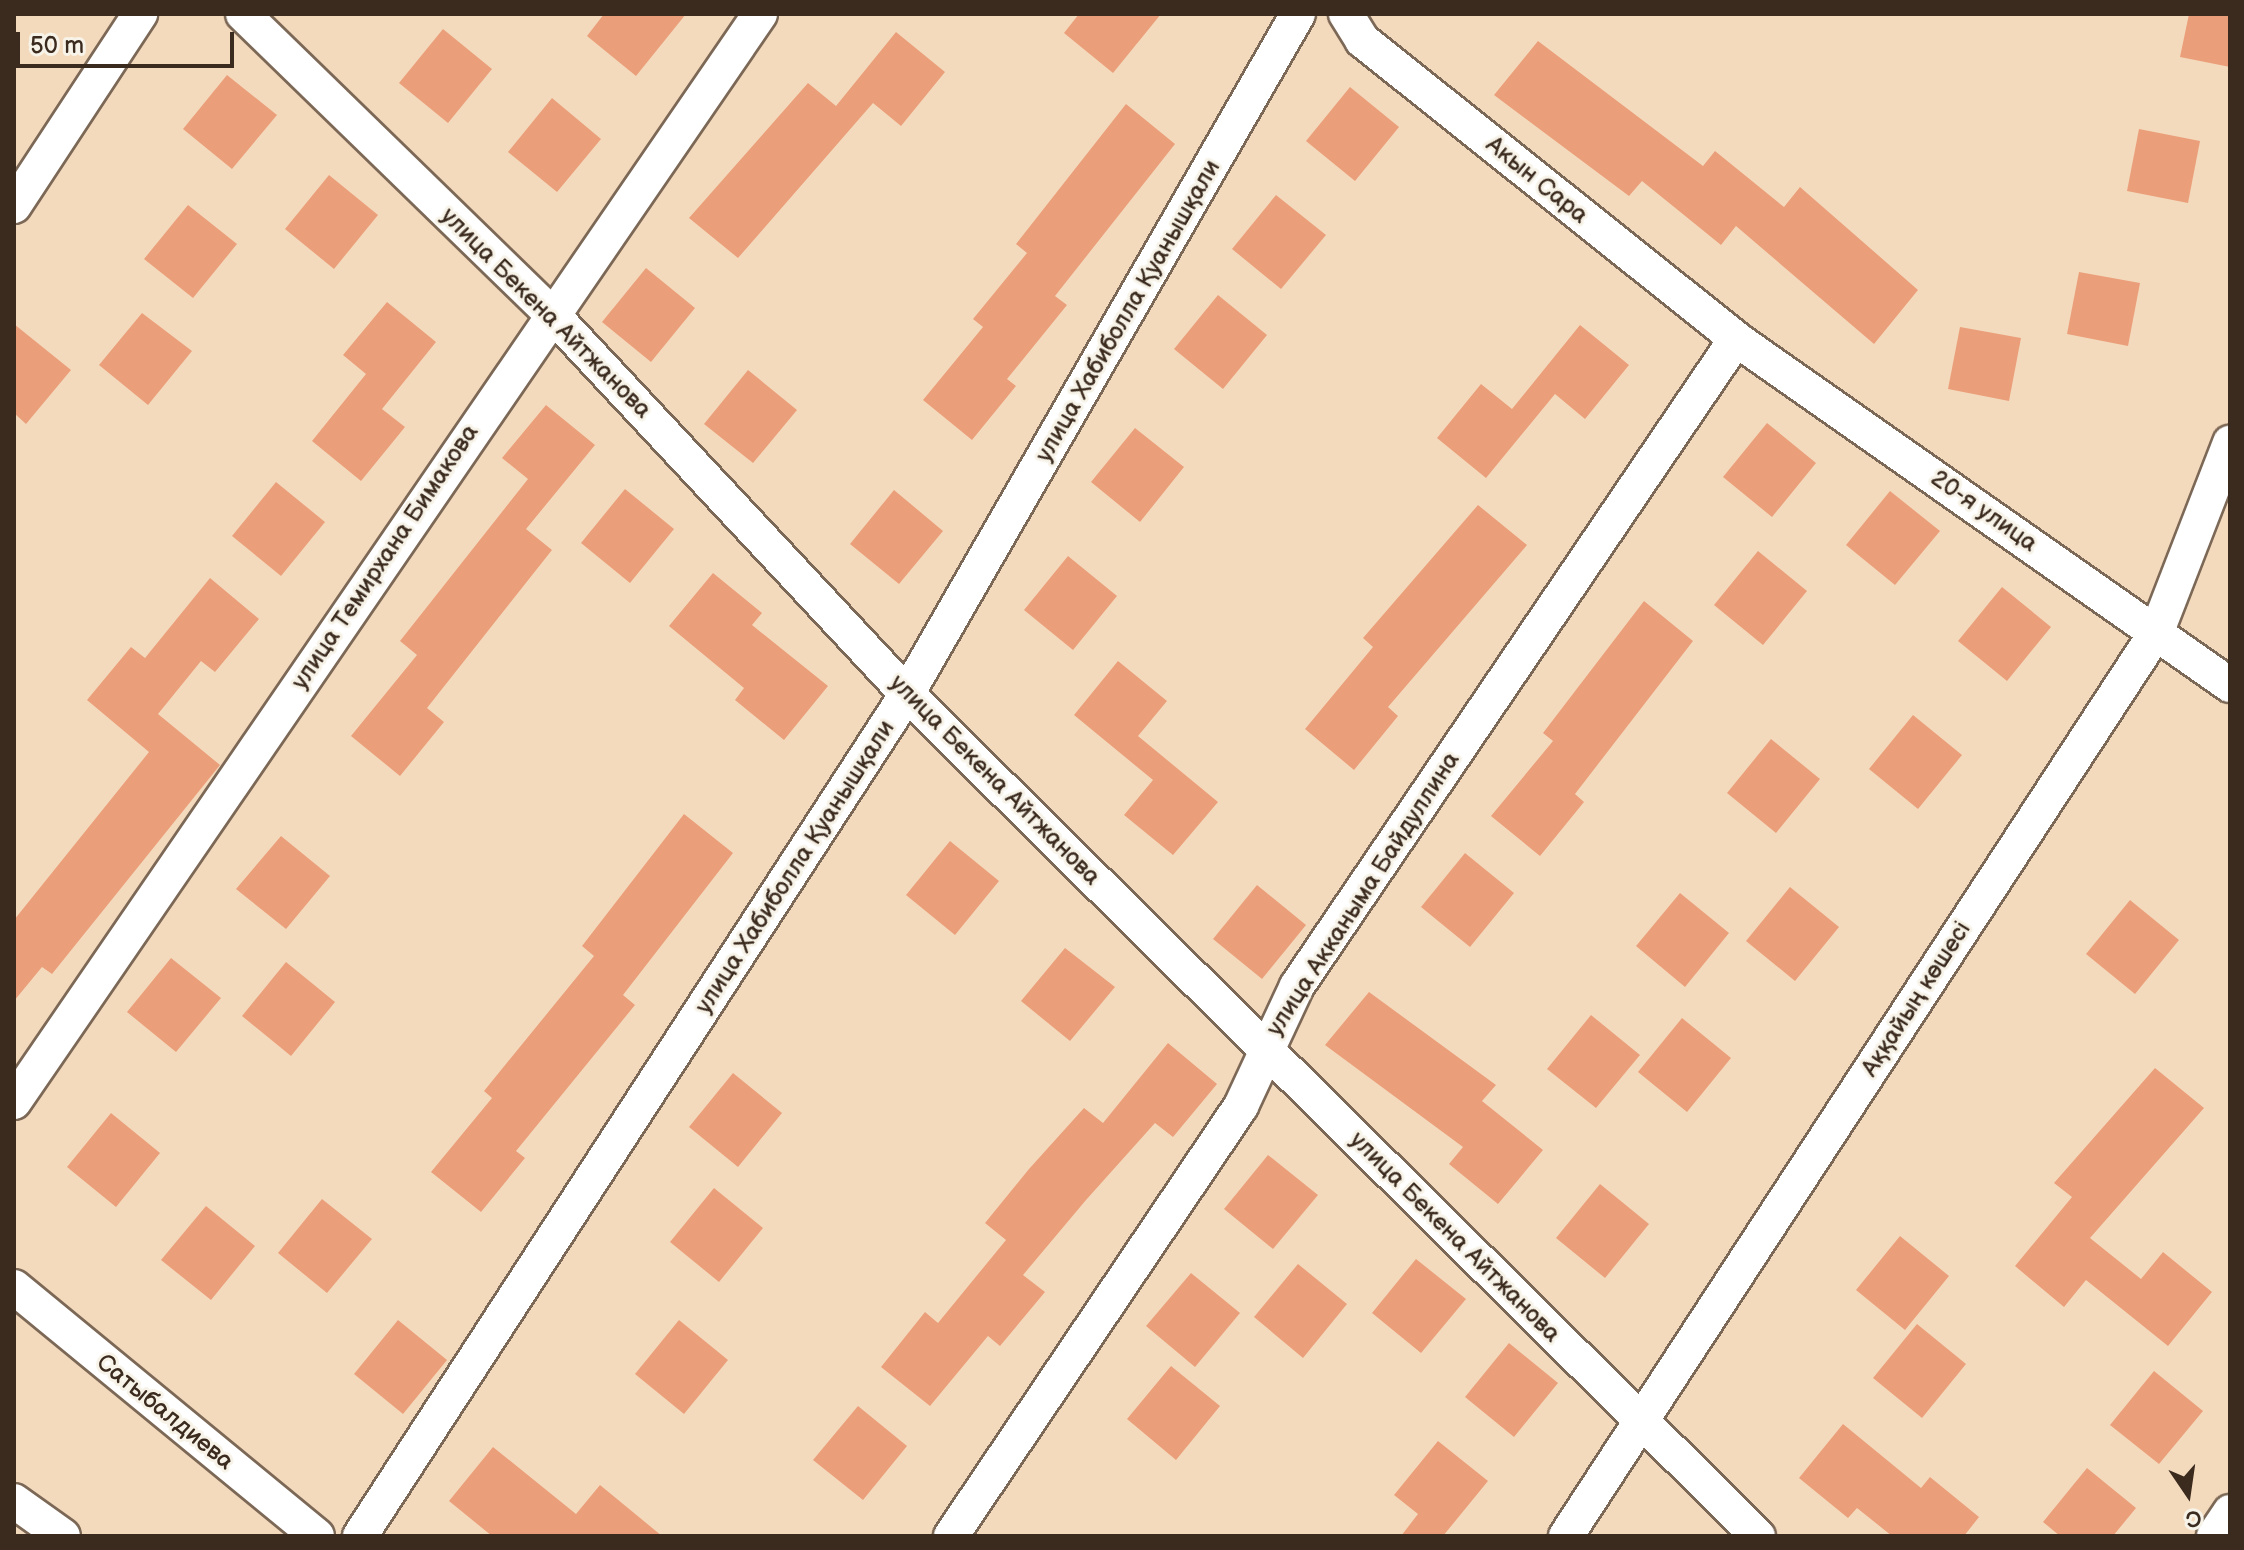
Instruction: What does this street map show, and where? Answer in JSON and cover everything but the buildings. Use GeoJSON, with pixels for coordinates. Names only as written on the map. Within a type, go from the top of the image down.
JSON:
{"type":"FeatureCollection","features":[{"type":"Feature","properties":{"kind":"street"},"geometry":{"type":"LineString","coordinates":[[14,206],[140,14]]}},
{"type":"Feature","properties":{"kind":"street","name":"улица Бекена Айтжанова"},"geometry":{"type":"LineString","coordinates":[[243,14],[551,313],[907,694],[1265,1045],[1639,1423],[1758,1536]]}},
{"type":"Feature","properties":{"kind":"street","name":"улица Темирхана Бимакова"},"geometry":{"type":"LineString","coordinates":[[14,1102],[551,313],[760,14]]}},
{"type":"Feature","properties":{"kind":"street","name":"улица Хабиболла Қуанышқали"},"geometry":{"type":"LineString","coordinates":[[360,1536],[907,694],[1298,14]]}},
{"type":"Feature","properties":{"kind":"street","name":"Акын Сара"},"geometry":{"type":"LineString","coordinates":[[1346,14],[1362,40],[1736,339]]}},
{"type":"Feature","properties":{"kind":"street","name":"20-я улица"},"geometry":{"type":"LineString","coordinates":[[1736,339],[2230,685]]}},
{"type":"Feature","properties":{"kind":"street","name":"улица Акканыма Байдуллина"},"geometry":{"type":"LineString","coordinates":[[951,1536],[1241,1106],[1265,1045],[1297,986],[1736,339]]}},
{"type":"Feature","properties":{"kind":"street","name":"Аққайың көшесі"},"geometry":{"type":"LineString","coordinates":[[1566,1536],[2157,631],[2230,443]]}},
{"type":"Feature","properties":{"kind":"street","name":"Сатыбалдиева"},"geometry":{"type":"LineString","coordinates":[[14,1287],[317,1536]]}},
{"type":"Feature","properties":{"kind":"street"},"geometry":{"type":"LineString","coordinates":[[14,1501],[63,1536]]}},
{"type":"Feature","properties":{"kind":"street"},"geometry":{"type":"LineString","coordinates":[[2214,1536],[2230,1512]]}}]}
